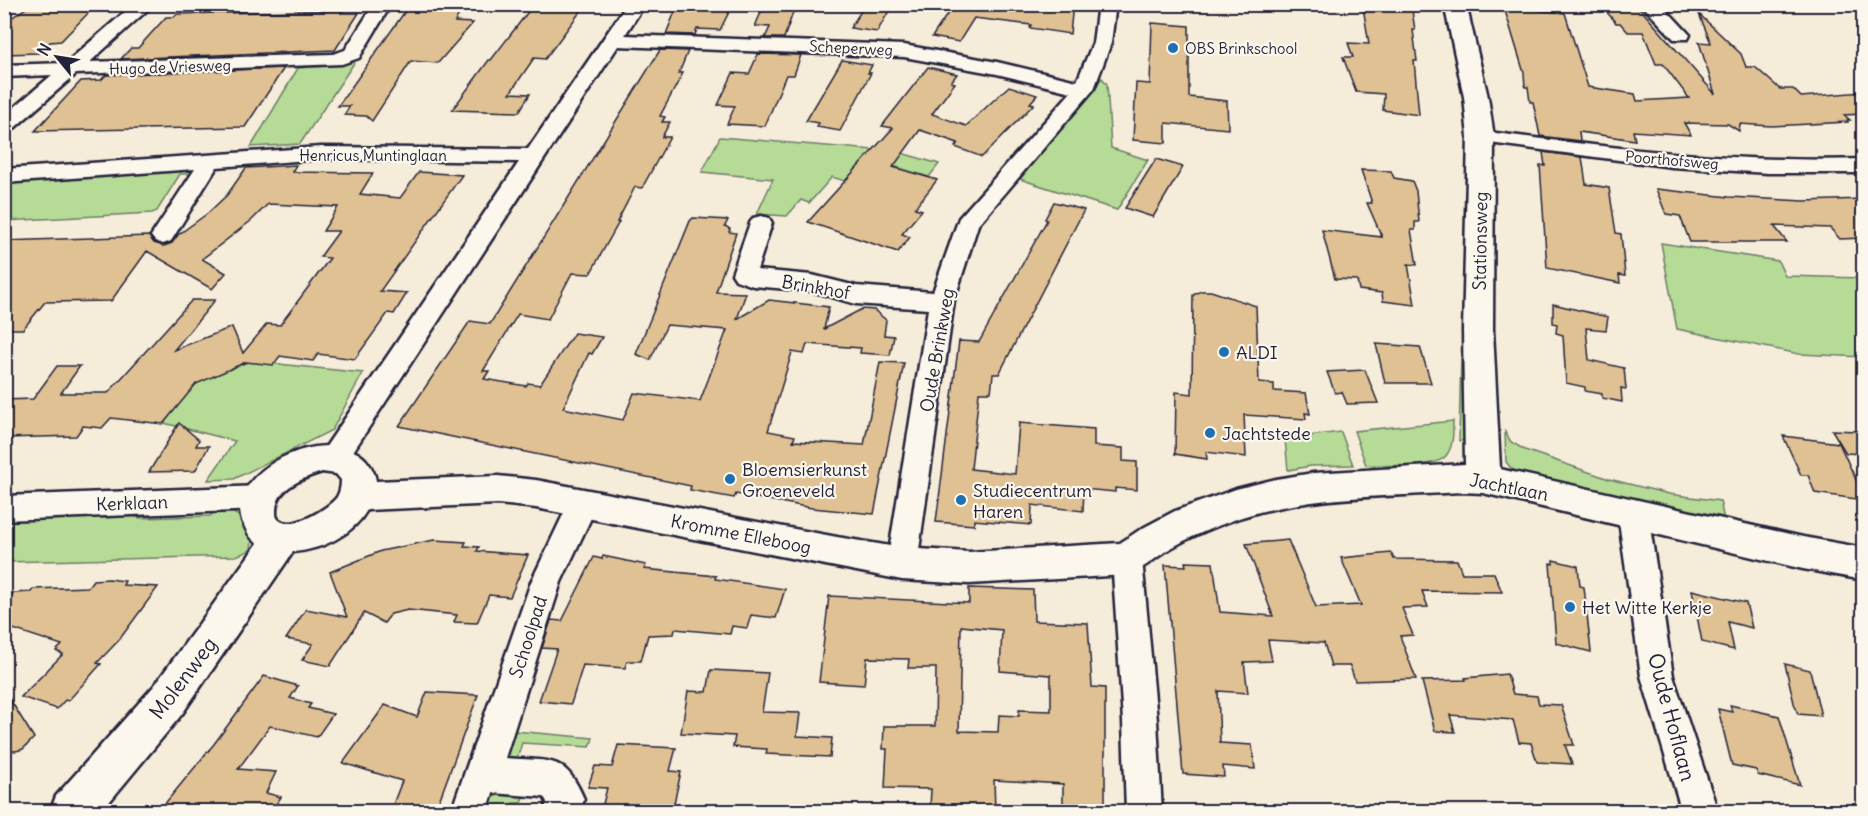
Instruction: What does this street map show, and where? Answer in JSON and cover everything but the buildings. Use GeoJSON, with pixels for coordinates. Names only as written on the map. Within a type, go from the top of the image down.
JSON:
{"type":"FeatureCollection","features":[{"type":"Feature","properties":{"kind":"street"},"geometry":{"type":"LineString","coordinates":[[4,127],[145,4]]}},
{"type":"Feature","properties":{"kind":"street","name":"Hugo de Vriesweg"},"geometry":{"type":"LineString","coordinates":[[4,71],[335,60],[352,54],[380,8],[376,4]]}},
{"type":"Feature","properties":{"kind":"street"},"geometry":{"type":"LineString","coordinates":[[333,459],[636,4]]}},
{"type":"Feature","properties":{"kind":"street","name":"Oude Brinkweg"},"geometry":{"type":"LineString","coordinates":[[902,564],[942,302],[967,223],[1084,88],[1102,43],[1107,4]]}},
{"type":"Feature","properties":{"kind":"street","name":"Stationsweg"},"geometry":{"type":"LineString","coordinates":[[1455,4],[1476,97],[1481,137],[1478,330],[1483,479]]}},
{"type":"Feature","properties":{"kind":"street"},"geometry":{"type":"LineString","coordinates":[[1651,5],[1663,9],[1676,6],[1680,41],[1651,5]]}},
{"type":"Feature","properties":{"kind":"street","name":"Scheperweg"},"geometry":{"type":"LineString","coordinates":[[613,40],[904,51],[967,61],[1084,88]]}},
{"type":"Feature","properties":{"kind":"street","name":"Poorthofsweg"},"geometry":{"type":"LineString","coordinates":[[1481,137],[1685,163],[1823,168],[1863,166]]}},
{"type":"Feature","properties":{"kind":"street","name":"Henricus Muntinglaan"},"geometry":{"type":"LineString","coordinates":[[4,176],[321,153],[535,156]]}},
{"type":"Feature","properties":{"kind":"street"},"geometry":{"type":"LineString","coordinates":[[163,236],[211,160]]}},
{"type":"Feature","properties":{"kind":"street","name":"Brinkhof"},"geometry":{"type":"LineString","coordinates":[[761,223],[744,274],[753,278],[812,284],[856,295],[942,302]]}},
{"type":"Feature","properties":{"kind":"street"},"geometry":{"type":"LineString","coordinates":[[315,459],[333,459],[353,467],[358,475],[357,496],[338,519],[307,535],[283,537],[265,531],[258,522],[256,513],[260,498],[271,482],[295,465],[315,459]]}},
{"type":"Feature","properties":{"kind":"street","name":"Jachtlaan"},"geometry":{"type":"LineString","coordinates":[[1126,559],[1154,540],[1188,522],[1236,504],[1276,493],[1313,487],[1461,478],[1483,479],[1803,553],[1863,564]]}},
{"type":"Feature","properties":{"kind":"street","name":"Kromme Elleboog"},"geometry":{"type":"LineString","coordinates":[[357,496],[498,490],[536,494],[902,564],[969,568],[1126,559]]}},
{"type":"Feature","properties":{"kind":"street","name":"Kerklaan"},"geometry":{"type":"LineString","coordinates":[[4,508],[260,498]]}},
{"type":"Feature","properties":{"kind":"street","name":"Schoolpad"},"geometry":{"type":"LineString","coordinates":[[469,812],[546,582],[583,503]]}},
{"type":"Feature","properties":{"kind":"street","name":"Oude Hoflaan"},"geometry":{"type":"LineString","coordinates":[[1633,514],[1657,676],[1700,812]]}},
{"type":"Feature","properties":{"kind":"street","name":"Molenweg"},"geometry":{"type":"LineString","coordinates":[[72,812],[168,700],[283,537]]}},
{"type":"Feature","properties":{"kind":"street"},"geometry":{"type":"LineString","coordinates":[[1126,559],[1140,721],[1144,808]]}},
{"type":"Feature","properties":{"kind":"street"},"geometry":{"type":"LineString","coordinates":[[482,774],[554,780],[566,799],[562,812]]}},
{"type":"Feature","properties":{"kind":"green space"},"geometry":{"type":"Polygon","coordinates":[[[350,59],[354,63],[300,144],[251,147],[298,68],[339,65],[350,59]]]}},
{"type":"Feature","properties":{"kind":"green space"},"geometry":{"type":"Polygon","coordinates":[[[1102,78],[1107,84],[1111,148],[1148,160],[1117,210],[1020,179],[1102,78]]]}},
{"type":"Feature","properties":{"kind":"green space"},"geometry":{"type":"Polygon","coordinates":[[[720,137],[898,152],[939,164],[929,177],[890,165],[845,181],[832,177],[809,203],[801,200],[787,216],[757,214],[773,179],[702,172],[720,137]]]}},
{"type":"Feature","properties":{"kind":"green space"},"geometry":{"type":"Polygon","coordinates":[[[198,168],[195,174],[180,174],[157,211],[152,213],[5,221],[5,183],[198,168]]]}},
{"type":"Feature","properties":{"kind":"green space"},"geometry":{"type":"Polygon","coordinates":[[[1661,243],[1778,261],[1785,276],[1863,278],[1863,357],[1799,354],[1677,329],[1661,243]]]}},
{"type":"Feature","properties":{"kind":"green space"},"geometry":{"type":"Polygon","coordinates":[[[1461,354],[1468,357],[1466,440],[1459,441],[1461,354]]]}},
{"type":"Feature","properties":{"kind":"green space"},"geometry":{"type":"Polygon","coordinates":[[[250,361],[363,373],[332,430],[234,479],[208,480],[235,441],[164,423],[196,383],[250,361]]]}},
{"type":"Feature","properties":{"kind":"green space"},"geometry":{"type":"Polygon","coordinates":[[[1453,421],[1451,444],[1445,457],[1439,461],[1419,465],[1366,465],[1354,431],[1453,421]]]}},
{"type":"Feature","properties":{"kind":"green space"},"geometry":{"type":"Polygon","coordinates":[[[1341,432],[1353,465],[1311,466],[1288,470],[1285,439],[1341,432]]]}},
{"type":"Feature","properties":{"kind":"green space"},"geometry":{"type":"Polygon","coordinates":[[[1505,432],[1511,442],[1525,450],[1609,479],[1669,494],[1720,501],[1724,520],[1516,474],[1506,462],[1505,432]]]}},
{"type":"Feature","properties":{"kind":"green space"},"geometry":{"type":"Polygon","coordinates":[[[216,510],[232,512],[246,520],[252,539],[251,550],[236,556],[5,562],[4,520],[127,515],[141,518],[210,516],[216,510]]]}},
{"type":"Feature","properties":{"kind":"green space"},"geometry":{"type":"Polygon","coordinates":[[[514,731],[593,738],[590,747],[522,743],[515,765],[504,758],[514,731]]]}},
{"type":"Feature","properties":{"kind":"green space"},"geometry":{"type":"Polygon","coordinates":[[[501,793],[524,793],[521,803],[513,803],[511,811],[480,811],[486,801],[501,793]]]}},
{"type":"Feature","properties":{"kind":"place","name":"OBS Brinkschool"},"geometry":{"type":"Point","coordinates":[1173,48]}},
{"type":"Feature","properties":{"kind":"place","name":"ALDI"},"geometry":{"type":"Point","coordinates":[1224,352]}},
{"type":"Feature","properties":{"kind":"place","name":"Jachtstede"},"geometry":{"type":"Point","coordinates":[1210,433]}},
{"type":"Feature","properties":{"kind":"place","name":"Bloemsierkunst Groeneveld"},"geometry":{"type":"Point","coordinates":[730,479]}},
{"type":"Feature","properties":{"kind":"place","name":"Studiecentrum Haren"},"geometry":{"type":"Point","coordinates":[961,500]}},
{"type":"Feature","properties":{"kind":"place","name":"Het Witte Kerkje"},"geometry":{"type":"Point","coordinates":[1570,607]}}]}
